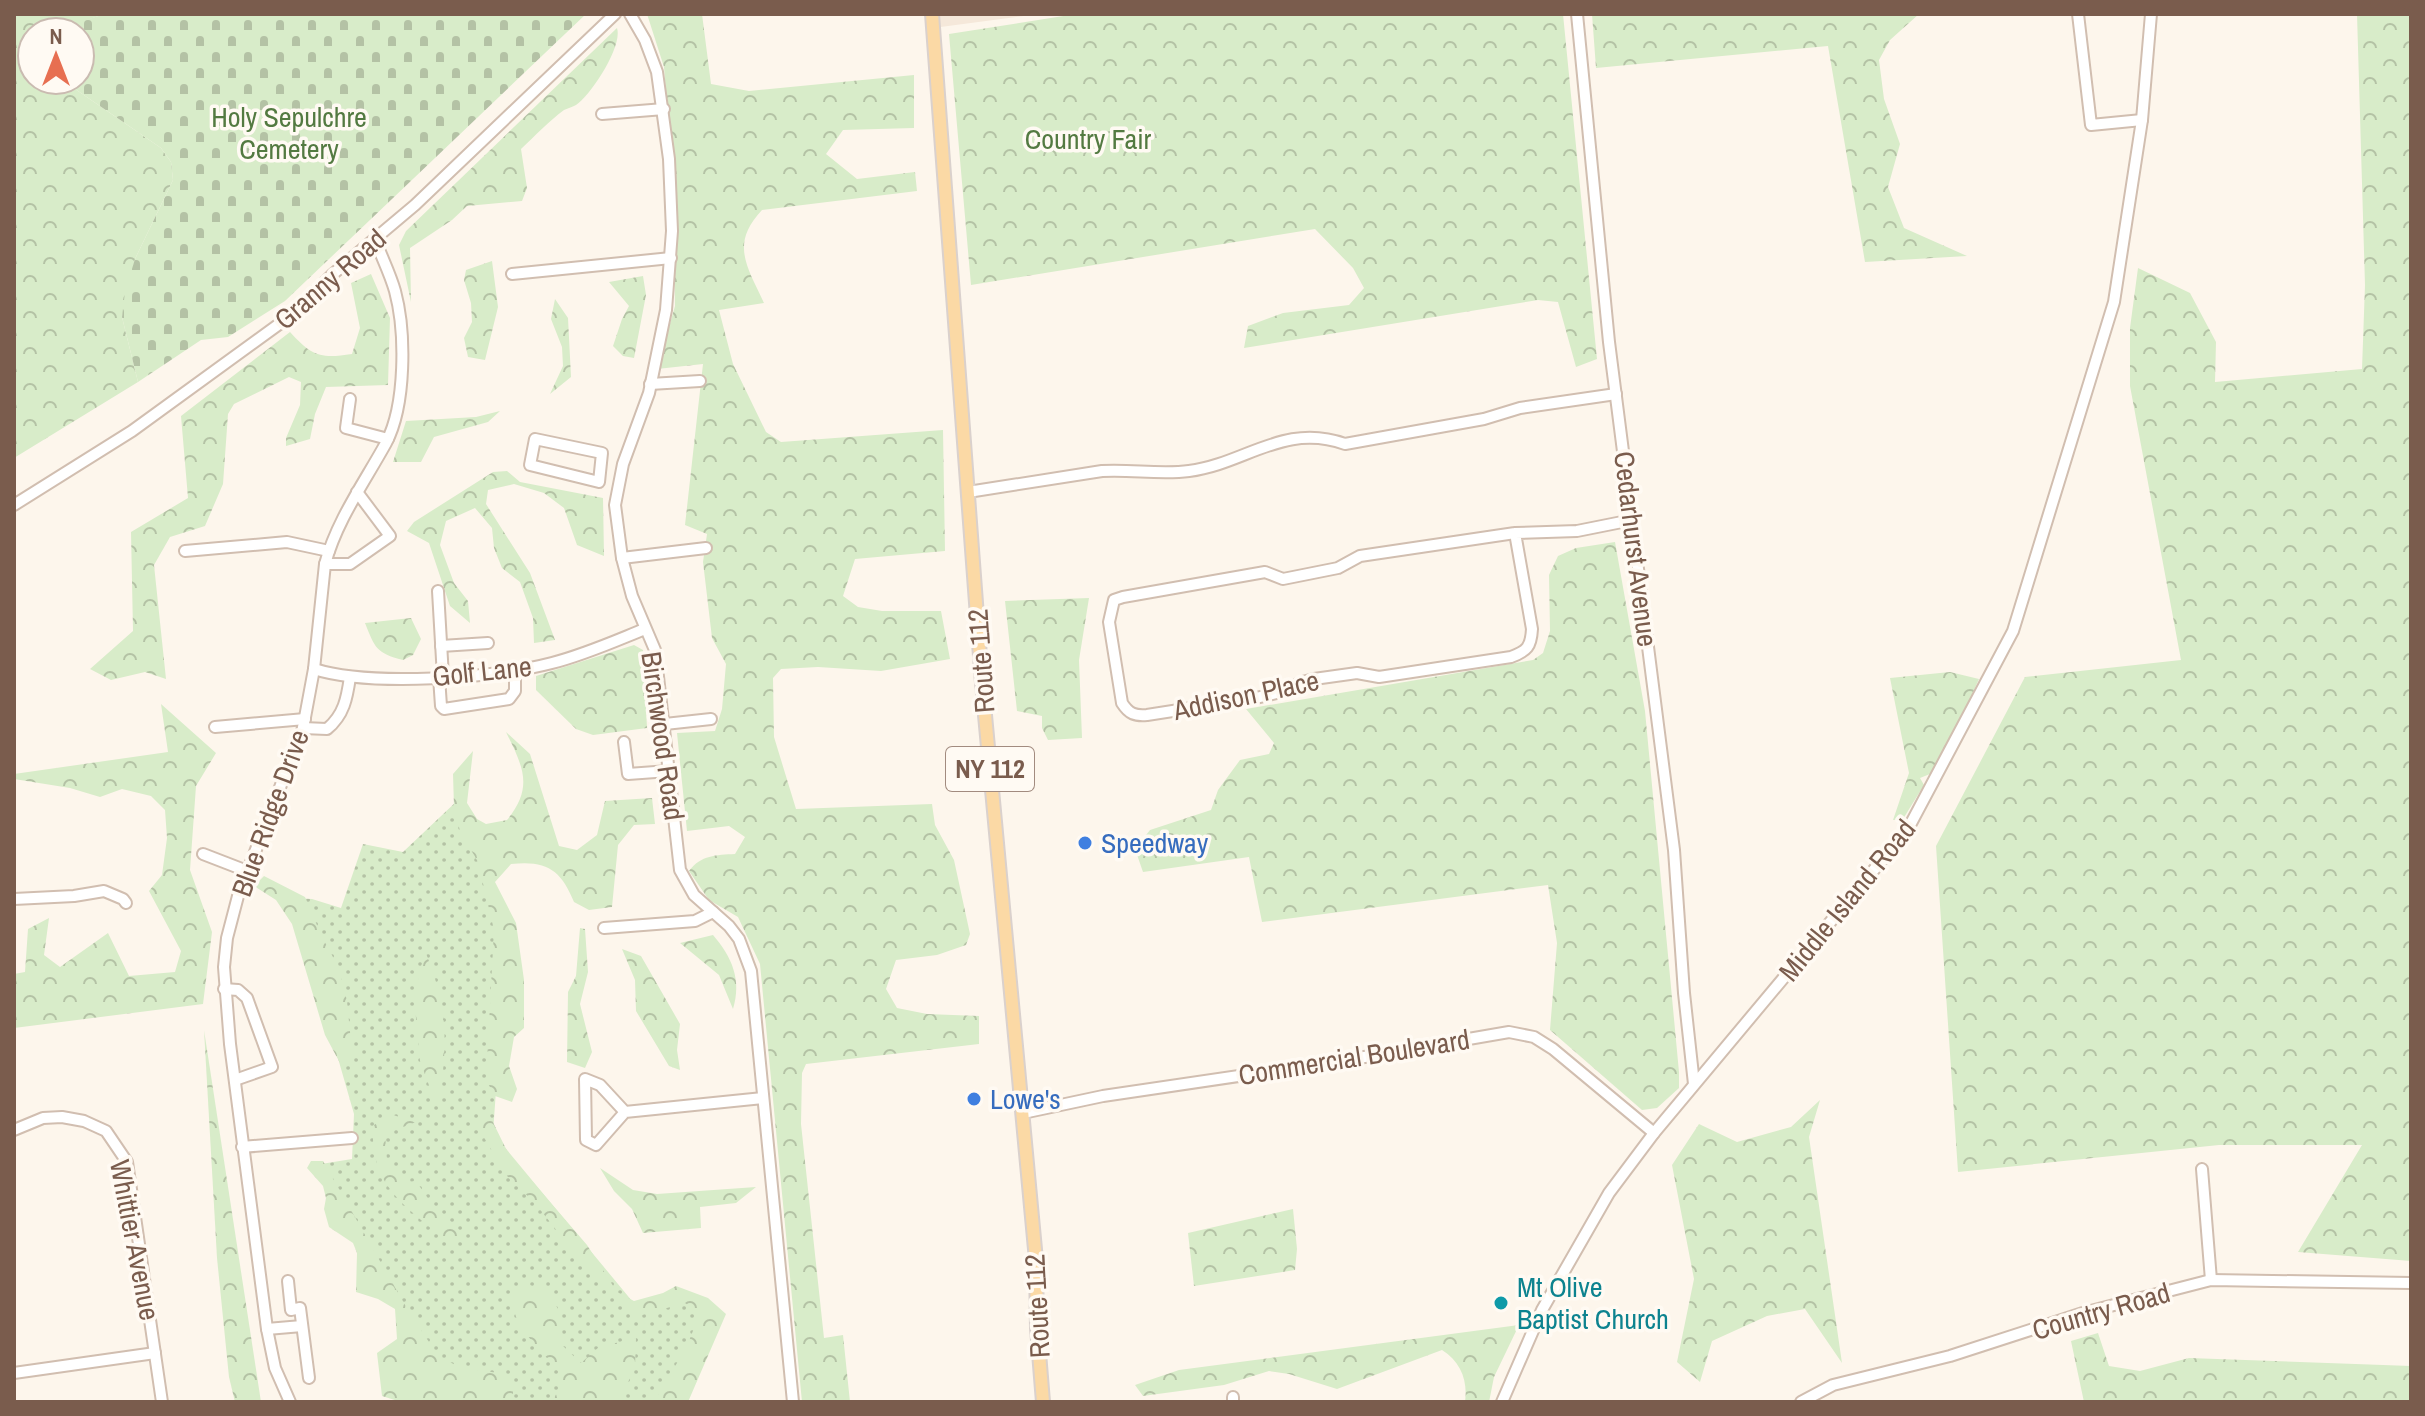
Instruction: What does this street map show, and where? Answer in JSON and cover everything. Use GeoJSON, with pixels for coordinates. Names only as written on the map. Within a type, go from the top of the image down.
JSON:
{"type":"FeatureCollection","features":[{"type":"Feature","properties":{"kind":"main road","name":"Route 112"},"geometry":{"type":"LineString","coordinates":[[932,14],[982,683],[1036,1260],[1043,1402]]}},
{"type":"Feature","properties":{"kind":"street","name":"Granny Road"},"geometry":{"type":"LineString","coordinates":[[14,505],[132,431],[293,314],[333,274],[415,205],[615,14]]}},
{"type":"Feature","properties":{"kind":"street","name":"Birchwood Road"},"geometry":{"type":"LineString","coordinates":[[630,14],[645,40],[657,72],[664,109],[669,159],[671,258],[666,310],[650,384],[623,464],[615,505],[622,558],[655,650],[680,870],[694,895],[729,926],[746,953],[753,986],[793,1402]]}},
{"type":"Feature","properties":{"kind":"street","name":"Cedarhurst Avenue"},"geometry":{"type":"LineString","coordinates":[[1577,14],[1616,394],[1674,850],[1694,1084]]}},
{"type":"Feature","properties":{"kind":"street"},"geometry":{"type":"LineString","coordinates":[[2078,14],[2091,125],[2142,120],[2151,14]]}},
{"type":"Feature","properties":{"kind":"street"},"geometry":{"type":"LineString","coordinates":[[602,114],[664,109]]}},
{"type":"Feature","properties":{"kind":"street","name":"Middle Island Road"},"geometry":{"type":"LineString","coordinates":[[1502,1402],[1548,1299],[1609,1193],[1694,1084],[1908,829],[2013,631],[2114,302],[2142,120]]}},
{"type":"Feature","properties":{"kind":"street","name":"Blue Ridge Drive"},"geometry":{"type":"LineString","coordinates":[[290,1402],[275,1368],[267,1329],[242,1147],[224,989],[227,938],[238,896],[304,724],[329,551],[357,492],[388,439],[401,386],[402,336],[395,290],[375,239]]}},
{"type":"Feature","properties":{"kind":"street"},"geometry":{"type":"LineString","coordinates":[[512,274],[671,258]]}},
{"type":"Feature","properties":{"kind":"street"},"geometry":{"type":"LineString","coordinates":[[650,384],[700,381]]}},
{"type":"Feature","properties":{"kind":"street"},"geometry":{"type":"LineString","coordinates":[[968,492],[1102,471],[1192,471],[1223,463],[1262,445],[1316,437],[1345,444],[1484,419],[1520,408],[1616,394]]}},
{"type":"Feature","properties":{"kind":"street"},"geometry":{"type":"LineString","coordinates":[[350,399],[346,428],[388,439]]}},
{"type":"Feature","properties":{"kind":"street"},"geometry":{"type":"LineString","coordinates":[[599,482],[602,453],[535,439],[530,465],[618,488]]}},
{"type":"Feature","properties":{"kind":"street"},"geometry":{"type":"LineString","coordinates":[[325,564],[350,564],[390,536],[357,492]]}},
{"type":"Feature","properties":{"kind":"street","name":"Addison Place"},"geometry":{"type":"LineString","coordinates":[[1515,533],[1532,629],[1531,643],[1526,651],[1511,657],[1379,677],[1357,673],[1314,679],[1289,690],[1256,698],[1147,715],[1128,712],[1122,703],[1109,622],[1114,600],[1265,572],[1283,579],[1338,568],[1360,556],[1515,533],[1577,531],[1632,520]]}},
{"type":"Feature","properties":{"kind":"street"},"geometry":{"type":"LineString","coordinates":[[185,551],[287,542],[329,551]]}},
{"type":"Feature","properties":{"kind":"street"},"geometry":{"type":"LineString","coordinates":[[622,558],[706,548]]}},
{"type":"Feature","properties":{"kind":"street"},"geometry":{"type":"LineString","coordinates":[[438,591],[441,706],[444,709],[509,699],[515,691],[515,671]]}},
{"type":"Feature","properties":{"kind":"street","name":"Golf Lane"},"geometry":{"type":"LineString","coordinates":[[314,669],[350,677],[441,677],[515,671],[554,663],[645,629]]}},
{"type":"Feature","properties":{"kind":"street"},"geometry":{"type":"LineString","coordinates":[[441,646],[488,643]]}},
{"type":"Feature","properties":{"kind":"street"},"geometry":{"type":"LineString","coordinates":[[215,727],[304,724],[327,729],[336,722],[345,703],[350,677]]}},
{"type":"Feature","properties":{"kind":"street"},"geometry":{"type":"LineString","coordinates":[[665,724],[711,719]]}},
{"type":"Feature","properties":{"kind":"street"},"geometry":{"type":"LineString","coordinates":[[624,742],[628,774],[669,771]]}},
{"type":"Feature","properties":{"kind":"street"},"geometry":{"type":"LineString","coordinates":[[203,854],[247,871]]}},
{"type":"Feature","properties":{"kind":"street"},"geometry":{"type":"LineString","coordinates":[[14,899],[104,891],[126,903]]}},
{"type":"Feature","properties":{"kind":"street"},"geometry":{"type":"LineString","coordinates":[[604,928],[695,921],[713,912]]}},
{"type":"Feature","properties":{"kind":"street"},"geometry":{"type":"LineString","coordinates":[[224,989],[238,990],[247,998],[272,1067],[235,1080]]}},
{"type":"Feature","properties":{"kind":"street","name":"Commercial Boulevard"},"geometry":{"type":"LineString","coordinates":[[1023,1113],[1103,1096],[1509,1032],[1534,1037],[1553,1049],[1654,1133]]}},
{"type":"Feature","properties":{"kind":"street"},"geometry":{"type":"LineString","coordinates":[[625,1112],[600,1085],[585,1079],[586,1140],[596,1145],[625,1112],[763,1098]]}},
{"type":"Feature","properties":{"kind":"street","name":"Whittier Avenue"},"geometry":{"type":"LineString","coordinates":[[14,1130],[43,1118],[84,1121],[106,1131],[127,1162],[162,1402]]}},
{"type":"Feature","properties":{"kind":"street"},"geometry":{"type":"LineString","coordinates":[[242,1147],[352,1138]]}},
{"type":"Feature","properties":{"kind":"street"},"geometry":{"type":"LineString","coordinates":[[2202,1169],[2211,1280]]}},
{"type":"Feature","properties":{"kind":"street","name":"Country Road"},"geometry":{"type":"LineString","coordinates":[[1801,1402],[1833,1385],[1950,1356],[2083,1313],[2211,1280],[2411,1283]]}},
{"type":"Feature","properties":{"kind":"street"},"geometry":{"type":"LineString","coordinates":[[288,1281],[291,1310],[300,1308],[309,1378]]}},
{"type":"Feature","properties":{"kind":"street"},"geometry":{"type":"LineString","coordinates":[[267,1329],[302,1326]]}},
{"type":"Feature","properties":{"kind":"street"},"geometry":{"type":"LineString","coordinates":[[14,1373],[155,1353]]}},
{"type":"Feature","properties":{"kind":"shaded area"},"geometry":{"type":"Polygon","coordinates":[[[932,14],[1039,14],[933,28],[932,14]]]}},
{"type":"Feature","properties":{"kind":"green space"},"geometry":{"type":"Polygon","coordinates":[[[14,14],[105,14],[96,17],[16,16],[16,96],[85,96],[161,148],[171,162],[173,180],[135,259],[122,317],[138,382],[14,458],[14,14]]]}},
{"type":"Feature","properties":{"kind":"green space","name":"Holy Sepulchre Cemetery"},"geometry":{"type":"Polygon","coordinates":[[[105,14],[586,14],[285,301],[228,337],[201,340],[138,382],[122,317],[125,292],[135,259],[173,180],[171,162],[161,148],[85,96],[96,96],[96,17],[105,14]]]}},
{"type":"Feature","properties":{"kind":"green space"},"geometry":{"type":"Polygon","coordinates":[[[647,14],[702,14],[711,84],[749,91],[914,75],[914,128],[843,130],[826,154],[857,179],[915,172],[917,191],[762,210],[752,222],[744,245],[747,266],[764,303],[719,310],[733,364],[766,432],[781,442],[943,430],[945,551],[855,559],[843,596],[858,607],[882,611],[941,611],[950,659],[881,671],[818,667],[781,669],[773,678],[774,737],[796,809],[932,804],[935,825],[954,860],[970,934],[966,945],[937,955],[896,960],[886,989],[897,1008],[927,1014],[979,1016],[979,1044],[806,1064],[802,1073],[801,1124],[824,1338],[843,1335],[850,1402],[802,1402],[760,964],[738,917],[709,900],[689,871],[704,859],[735,854],[745,837],[729,826],[687,831],[677,733],[715,731],[722,709],[726,664],[712,638],[703,562],[707,534],[685,525],[703,364],[657,369],[675,306],[673,178],[664,67],[647,14]]]}},
{"type":"Feature","properties":{"kind":"green space","name":"Country Fair"},"geometry":{"type":"Polygon","coordinates":[[[1076,14],[1563,14],[1597,359],[1576,367],[1558,302],[1538,300],[1244,348],[1248,326],[1283,313],[1349,305],[1364,288],[1353,268],[1315,229],[971,285],[949,34],[1076,14]]]}},
{"type":"Feature","properties":{"kind":"green space"},"geometry":{"type":"Polygon","coordinates":[[[1592,14],[1919,14],[1890,40],[1879,60],[1884,99],[1900,144],[1888,187],[1904,228],[1967,256],[1865,262],[1828,46],[1596,68],[1592,14]]]}},
{"type":"Feature","properties":{"kind":"green space"},"geometry":{"type":"Polygon","coordinates":[[[2357,14],[2411,14],[2411,1261],[2298,1252],[2362,1145],[2219,1145],[1958,1172],[1936,846],[2025,677],[2181,660],[2130,386],[2130,328],[2138,268],[2190,293],[2216,342],[2215,382],[2362,369],[2365,285],[2357,14]]]}},
{"type":"Feature","properties":{"kind":"green space"},"geometry":{"type":"Polygon","coordinates":[[[617,28],[618,36],[611,58],[590,91],[521,149],[527,188],[522,201],[467,206],[410,248],[411,302],[399,245],[406,231],[617,28]]]}},
{"type":"Feature","properties":{"kind":"green space"},"geometry":{"type":"Polygon","coordinates":[[[492,261],[498,307],[485,360],[468,357],[464,338],[472,322],[471,303],[464,280],[466,270],[492,261]]]}},
{"type":"Feature","properties":{"kind":"green space"},"geometry":{"type":"Polygon","coordinates":[[[371,274],[390,318],[388,385],[326,387],[315,414],[310,439],[286,446],[286,438],[300,405],[301,382],[289,377],[234,404],[228,414],[223,484],[205,526],[170,537],[154,565],[166,679],[145,672],[111,680],[90,669],[133,631],[131,532],[188,498],[181,416],[290,332],[317,354],[352,354],[360,328],[351,283],[371,274]]]}},
{"type":"Feature","properties":{"kind":"green space"},"geometry":{"type":"Polygon","coordinates":[[[643,276],[646,295],[634,358],[623,356],[613,346],[629,306],[609,282],[643,276]]]}},
{"type":"Feature","properties":{"kind":"green space"},"geometry":{"type":"Polygon","coordinates":[[[555,299],[568,318],[571,377],[550,394],[563,366],[562,347],[551,319],[555,299]]]}},
{"type":"Feature","properties":{"kind":"green space"},"geometry":{"type":"Polygon","coordinates":[[[500,411],[488,422],[434,437],[421,462],[393,462],[406,421],[476,417],[500,411]]]}},
{"type":"Feature","properties":{"kind":"green space"},"geometry":{"type":"Polygon","coordinates":[[[507,471],[520,482],[603,498],[604,556],[577,545],[564,508],[544,493],[514,484],[488,490],[486,504],[530,573],[555,640],[534,643],[533,618],[520,582],[502,568],[494,548],[492,528],[475,508],[446,521],[440,545],[454,583],[468,601],[470,623],[450,606],[429,543],[407,531],[414,522],[493,472],[507,471]]]}},
{"type":"Feature","properties":{"kind":"green space"},"geometry":{"type":"Polygon","coordinates":[[[1615,542],[1645,711],[1679,1072],[1679,1088],[1657,1108],[1642,1110],[1550,1030],[1557,943],[1548,885],[1262,922],[1249,857],[1143,872],[1135,849],[1150,830],[1211,810],[1218,790],[1240,760],[1269,754],[1274,743],[1246,709],[1533,660],[1543,653],[1550,631],[1549,575],[1558,556],[1576,548],[1615,542]]]}},
{"type":"Feature","properties":{"kind":"green space"},"geometry":{"type":"Polygon","coordinates":[[[1089,598],[1079,660],[1082,738],[1048,740],[1042,728],[1042,716],[1017,711],[1005,601],[1089,598]]]}},
{"type":"Feature","properties":{"kind":"green space"},"geometry":{"type":"Polygon","coordinates":[[[411,618],[421,639],[413,655],[403,660],[387,655],[378,648],[365,623],[411,618]]]}},
{"type":"Feature","properties":{"kind":"green space"},"geometry":{"type":"Polygon","coordinates":[[[634,645],[643,650],[647,728],[593,735],[576,729],[536,690],[536,676],[634,645]]]}},
{"type":"Feature","properties":{"kind":"green space"},"geometry":{"type":"Polygon","coordinates":[[[1950,672],[1979,679],[1957,728],[1930,774],[1920,778],[1924,785],[1903,819],[1893,820],[1909,773],[1890,678],[1950,672]]]}},
{"type":"Feature","properties":{"kind":"green space"},"geometry":{"type":"Polygon","coordinates":[[[161,704],[216,753],[196,786],[190,870],[212,932],[203,1004],[14,1028],[14,974],[25,972],[28,929],[49,918],[44,955],[60,967],[108,933],[129,976],[175,972],[181,951],[149,891],[162,875],[167,838],[165,810],[151,796],[122,789],[100,797],[70,788],[14,779],[14,774],[168,752],[161,704]]]}},
{"type":"Feature","properties":{"kind":"green space"},"geometry":{"type":"Polygon","coordinates":[[[506,732],[530,754],[559,846],[577,850],[597,835],[605,801],[652,798],[655,824],[634,825],[618,845],[612,907],[589,910],[574,902],[558,875],[534,864],[511,864],[495,882],[516,923],[524,980],[524,1028],[514,1037],[509,1066],[517,1089],[512,1102],[495,1096],[486,1080],[494,930],[478,862],[460,831],[454,807],[453,774],[473,751],[467,803],[477,819],[486,824],[507,820],[521,797],[523,777],[506,732]]]}},
{"type":"Feature","properties":{"kind":"green space"},"geometry":{"type":"Polygon","coordinates":[[[458,800],[507,934],[493,1133],[637,1307],[683,1295],[710,1317],[673,1402],[512,1402],[431,1371],[315,1165],[352,1159],[354,1114],[292,898],[312,899],[341,908],[363,844],[403,852],[458,800]]]}},
{"type":"Feature","properties":{"kind":"green space"},"geometry":{"type":"Polygon","coordinates":[[[264,876],[305,897],[339,968],[347,1001],[353,1063],[340,1063],[325,1035],[292,924],[276,900],[254,886],[264,876]]]}},
{"type":"Feature","properties":{"kind":"green space"},"geometry":{"type":"Polygon","coordinates":[[[580,928],[585,929],[588,972],[580,1004],[592,1052],[585,1068],[567,1062],[568,992],[576,976],[580,928]]]}},
{"type":"Feature","properties":{"kind":"green space"},"geometry":{"type":"Polygon","coordinates":[[[713,935],[734,969],[736,998],[733,1009],[719,975],[680,943],[713,935]]]}},
{"type":"Feature","properties":{"kind":"green space"},"geometry":{"type":"Polygon","coordinates":[[[622,949],[641,956],[680,1024],[677,1050],[680,1070],[669,1066],[636,1011],[635,980],[622,949]]]}},
{"type":"Feature","properties":{"kind":"green space"},"geometry":{"type":"Polygon","coordinates":[[[425,951],[438,988],[444,1022],[440,1096],[434,1099],[420,1061],[414,996],[425,951]]]}},
{"type":"Feature","properties":{"kind":"green space"},"geometry":{"type":"Polygon","coordinates":[[[204,1030],[261,1402],[235,1402],[229,1377],[217,1258],[204,1030]]]}},
{"type":"Feature","properties":{"kind":"green space"},"geometry":{"type":"Polygon","coordinates":[[[1820,1100],[1809,1137],[1842,1363],[1805,1309],[1767,1316],[1712,1341],[1700,1382],[1677,1362],[1694,1279],[1672,1165],[1699,1124],[1737,1142],[1791,1127],[1820,1100]]]}},
{"type":"Feature","properties":{"kind":"green space"},"geometry":{"type":"Polygon","coordinates":[[[487,1110],[508,1153],[587,1245],[617,1292],[634,1301],[676,1286],[708,1298],[726,1314],[688,1402],[654,1402],[687,1346],[700,1313],[685,1303],[638,1316],[590,1273],[535,1203],[506,1175],[478,1127],[487,1110]]]}},
{"type":"Feature","properties":{"kind":"green space"},"geometry":{"type":"Polygon","coordinates":[[[393,1115],[416,1122],[385,1134],[387,1162],[409,1182],[416,1181],[429,1200],[463,1234],[447,1242],[405,1205],[384,1180],[374,1147],[373,1126],[384,1117],[393,1115]]]}},
{"type":"Feature","properties":{"kind":"green space"},"geometry":{"type":"Polygon","coordinates":[[[311,1161],[323,1161],[409,1312],[439,1357],[462,1368],[513,1375],[513,1402],[401,1402],[382,1396],[377,1353],[397,1339],[395,1309],[356,1292],[357,1253],[353,1243],[329,1227],[323,1186],[307,1168],[311,1161]]]}},
{"type":"Feature","properties":{"kind":"green space"},"geometry":{"type":"Polygon","coordinates":[[[600,1168],[633,1190],[657,1194],[756,1187],[736,1203],[700,1207],[701,1228],[643,1233],[632,1209],[614,1191],[600,1168]]]}},
{"type":"Feature","properties":{"kind":"green space"},"geometry":{"type":"Polygon","coordinates":[[[1293,1209],[1297,1249],[1295,1270],[1194,1286],[1188,1233],[1293,1209]]]}},
{"type":"Feature","properties":{"kind":"green space"},"geometry":{"type":"Polygon","coordinates":[[[524,1283],[548,1292],[561,1314],[563,1346],[581,1363],[599,1347],[636,1338],[635,1367],[619,1402],[552,1402],[561,1385],[560,1373],[519,1326],[511,1301],[524,1283]]]}},
{"type":"Feature","properties":{"kind":"green space"},"geometry":{"type":"Polygon","coordinates":[[[1519,1325],[1494,1377],[1489,1402],[1465,1402],[1462,1373],[1454,1360],[1442,1350],[1337,1389],[1269,1371],[1224,1385],[1143,1396],[1135,1385],[1179,1370],[1519,1325]]]}},
{"type":"Feature","properties":{"kind":"green space"},"geometry":{"type":"Polygon","coordinates":[[[2098,1333],[2109,1366],[2140,1371],[2189,1358],[2411,1366],[2411,1402],[2084,1402],[2071,1341],[2098,1333]]]}},
{"type":"Feature","properties":{"kind":"place","name":"Speedway"},"geometry":{"type":"Point","coordinates":[1085,843]}},
{"type":"Feature","properties":{"kind":"place","name":"Lowe's"},"geometry":{"type":"Point","coordinates":[974,1099]}},
{"type":"Feature","properties":{"kind":"place","name":"Mt Olive Baptist Church"},"geometry":{"type":"Point","coordinates":[1501,1303]}}]}
